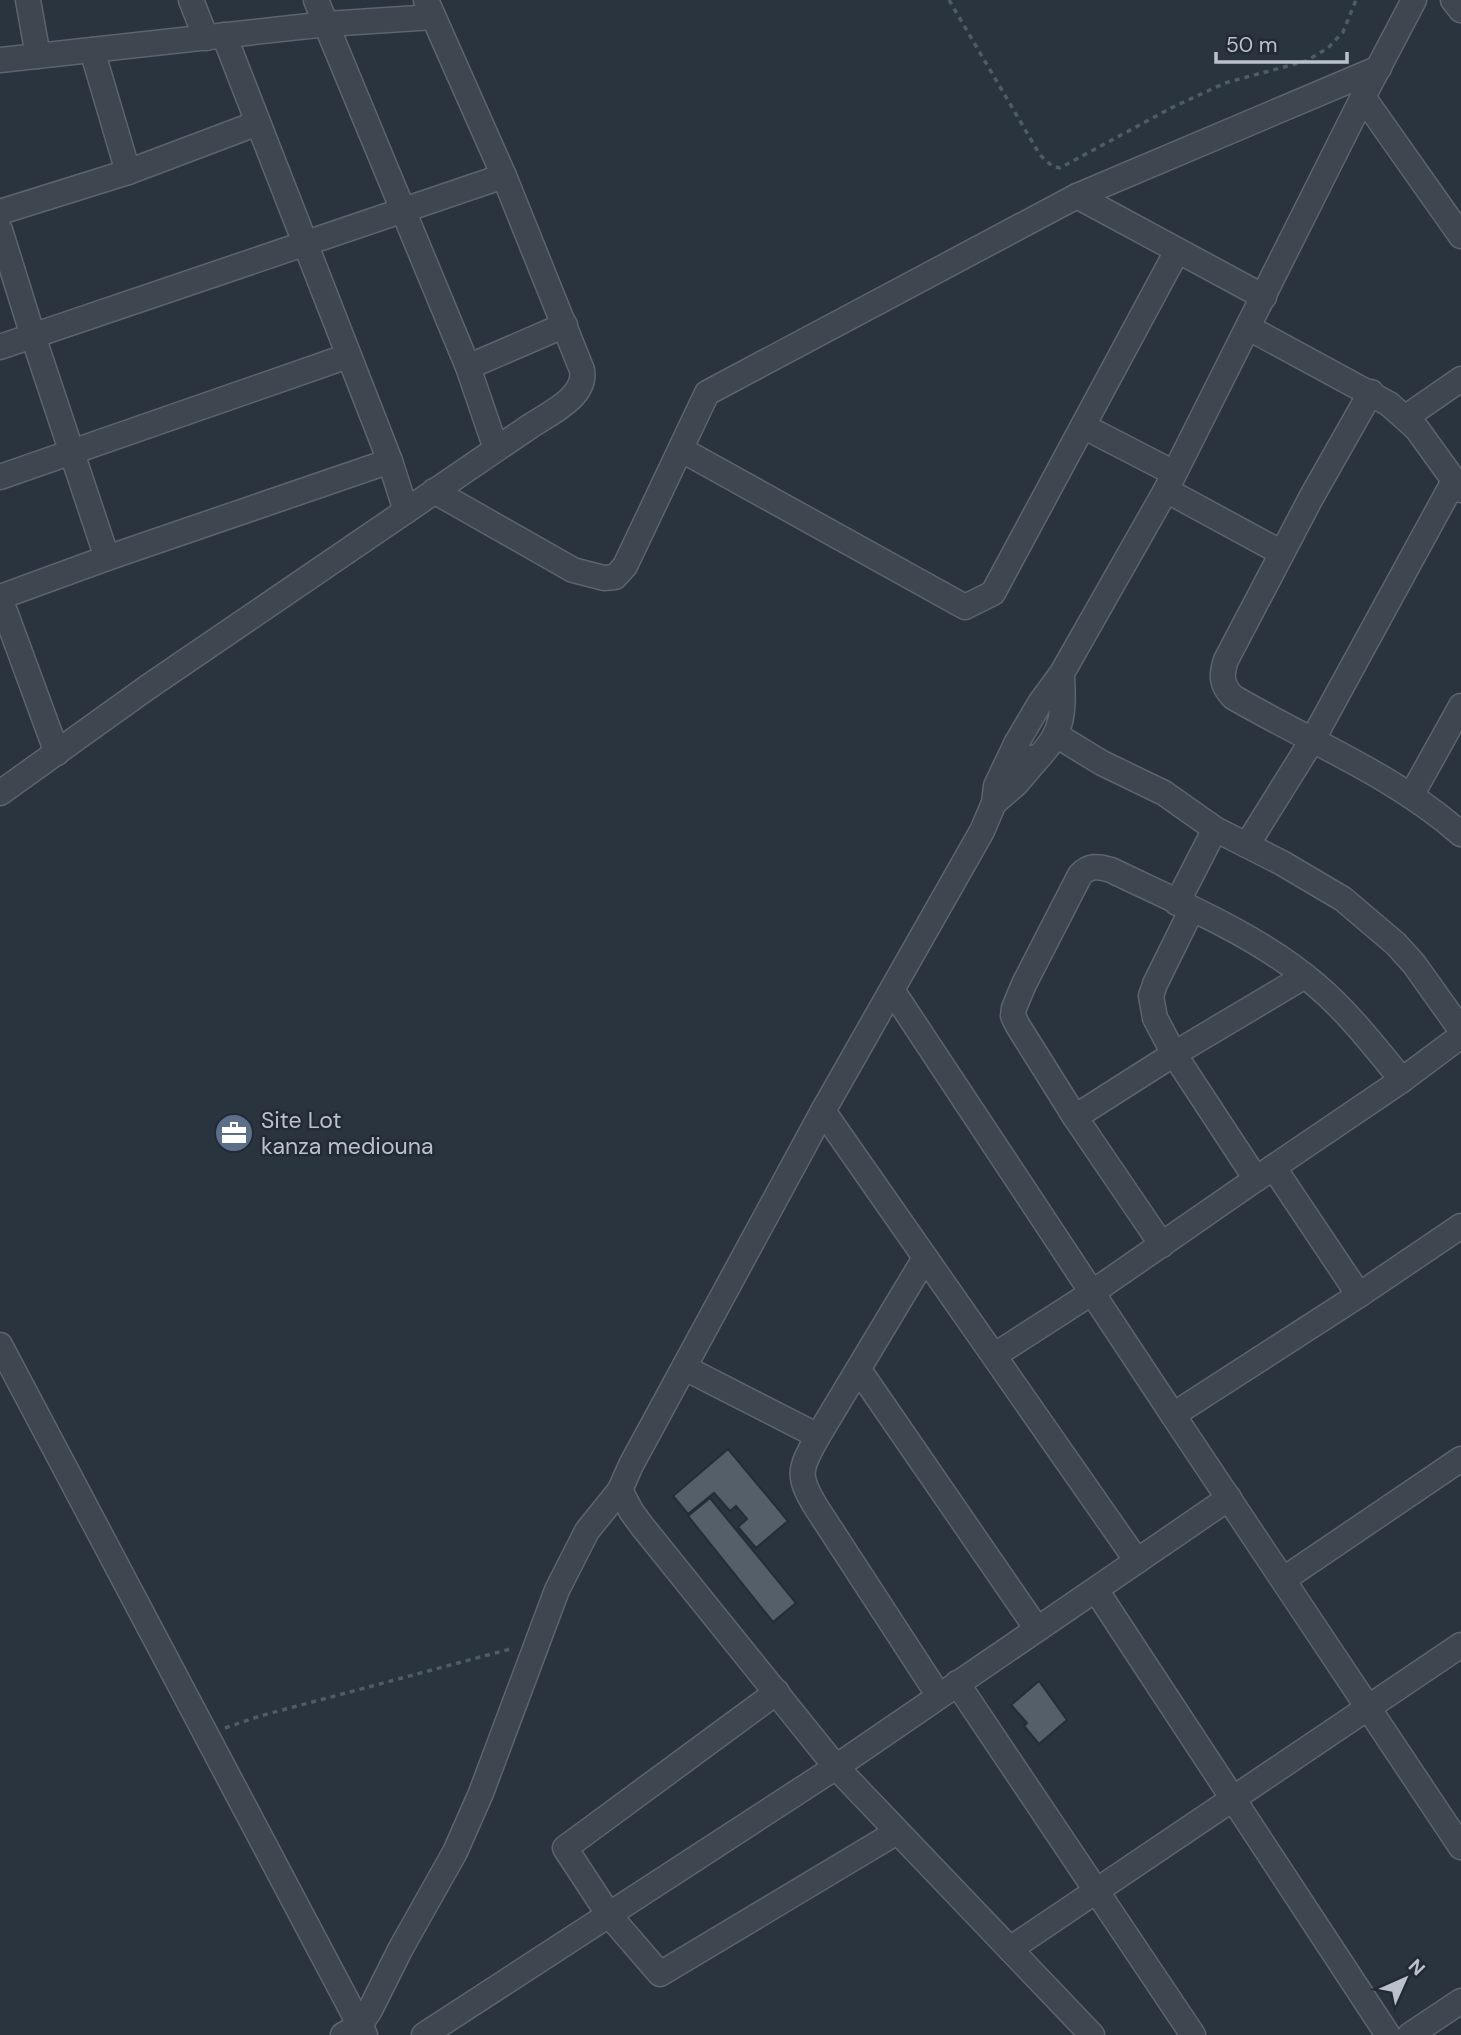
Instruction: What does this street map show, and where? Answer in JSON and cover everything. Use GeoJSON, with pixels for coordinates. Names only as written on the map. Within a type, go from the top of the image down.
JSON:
{"type":"FeatureCollection","features":[{"type":"Feature","properties":{"kind":"street"},"geometry":{"type":"LineString","coordinates":[[28,0],[38,56]]}},
{"type":"Feature","properties":{"kind":"street"},"geometry":{"type":"LineString","coordinates":[[191,0],[215,37],[258,122],[390,461],[406,511]]}},
{"type":"Feature","properties":{"kind":"street"},"geometry":{"type":"LineString","coordinates":[[316,0],[468,367],[496,449]]}},
{"type":"Feature","properties":{"kind":"street"},"geometry":{"type":"LineString","coordinates":[[356,2032],[455,1852],[481,1793],[557,1590],[581,1541],[597,1516],[620,1490],[631,1465],[823,1111],[982,831],[993,803],[996,786],[1016,744],[1040,702],[1062,673],[1170,481],[1414,0]]}},
{"type":"Feature","properties":{"kind":"street"},"geometry":{"type":"LineString","coordinates":[[1454,0],[1461,10]]}},
{"type":"Feature","properties":{"kind":"street"},"geometry":{"type":"LineString","coordinates":[[0,60],[327,24],[429,8],[504,176],[565,325],[583,377],[581,386],[567,401],[148,687],[0,793]]}},
{"type":"Feature","properties":{"kind":"street"},"geometry":{"type":"LineString","coordinates":[[92,50],[128,172]]}},
{"type":"Feature","properties":{"kind":"street"},"geometry":{"type":"LineString","coordinates":[[434,491],[573,570],[604,578],[615,577],[625,566],[708,393],[1077,196],[1378,68]]}},
{"type":"Feature","properties":{"kind":"street"},"geometry":{"type":"LineString","coordinates":[[1363,97],[1461,236]]}},
{"type":"Feature","properties":{"kind":"street"},"geometry":{"type":"LineString","coordinates":[[0,212],[128,172],[258,122]]}},
{"type":"Feature","properties":{"kind":"street"},"geometry":{"type":"LineString","coordinates":[[0,347],[504,176]]}},
{"type":"Feature","properties":{"kind":"street"},"geometry":{"type":"LineString","coordinates":[[1077,196],[1264,297]]}},
{"type":"Feature","properties":{"kind":"street"},"geometry":{"type":"LineString","coordinates":[[0,230],[107,558]]}},
{"type":"Feature","properties":{"kind":"street"},"geometry":{"type":"LineString","coordinates":[[682,450],[965,607],[993,593],[1177,251]]}},
{"type":"Feature","properties":{"kind":"street"},"geometry":{"type":"LineString","coordinates":[[468,367],[565,325]]}},
{"type":"Feature","properties":{"kind":"street"},"geometry":{"type":"LineString","coordinates":[[1247,845],[1312,739],[1458,486],[1406,416],[1370,392],[1248,328]]}},
{"type":"Feature","properties":{"kind":"street"},"geometry":{"type":"LineString","coordinates":[[0,477],[348,356]]}},
{"type":"Feature","properties":{"kind":"street"},"geometry":{"type":"LineString","coordinates":[[1406,416],[1461,379]]}},
{"type":"Feature","properties":{"kind":"street"},"geometry":{"type":"LineString","coordinates":[[1370,392],[1226,660],[1222,682],[1233,696],[1411,796],[1461,834]]}},
{"type":"Feature","properties":{"kind":"street"},"geometry":{"type":"LineString","coordinates":[[1083,426],[1282,553]]}},
{"type":"Feature","properties":{"kind":"street"},"geometry":{"type":"LineString","coordinates":[[57,753],[0,598],[107,558],[390,461]]}},
{"type":"Feature","properties":{"kind":"street"},"geometry":{"type":"LineString","coordinates":[[993,803],[1017,784],[1039,757],[1060,724],[1062,673]]}},
{"type":"Feature","properties":{"kind":"street"},"geometry":{"type":"LineString","coordinates":[[1040,702],[1060,705],[1060,724],[1102,763],[1164,793],[1215,829],[1326,888],[1377,926],[1414,964],[1461,1030]]}},
{"type":"Feature","properties":{"kind":"street"},"geometry":{"type":"LineString","coordinates":[[1411,796],[1461,706]]}},
{"type":"Feature","properties":{"kind":"street"},"geometry":{"type":"LineString","coordinates":[[1016,744],[1024,759],[1039,757]]}},
{"type":"Feature","properties":{"kind":"street"},"geometry":{"type":"LineString","coordinates":[[1215,829],[1151,996],[1154,1018],[1174,1054],[1359,1295]]}},
{"type":"Feature","properties":{"kind":"street"},"geometry":{"type":"LineString","coordinates":[[1162,1245],[1075,1117],[1014,1019],[1014,1008],[1020,992],[1080,876],[1087,868],[1111,870],[1269,951],[1305,976],[1348,1017],[1402,1080]]}},
{"type":"Feature","properties":{"kind":"street"},"geometry":{"type":"LineString","coordinates":[[1075,1117],[1305,976]]}},
{"type":"Feature","properties":{"kind":"street"},"geometry":{"type":"LineString","coordinates":[[892,990],[1369,1708],[1458,1834]]}},
{"type":"Feature","properties":{"kind":"street"},"geometry":{"type":"LineString","coordinates":[[995,1355],[1162,1245],[1402,1080],[1461,1036]]}},
{"type":"Feature","properties":{"kind":"street"},"geometry":{"type":"LineString","coordinates":[[823,1111],[1137,1561]]}},
{"type":"Feature","properties":{"kind":"street"},"geometry":{"type":"LineString","coordinates":[[1173,1415],[1461,1226]]}},
{"type":"Feature","properties":{"kind":"street"},"geometry":{"type":"LineString","coordinates":[[925,1258],[818,1437],[803,1468],[804,1486],[852,1564],[1097,1889],[1194,2035]]}},
{"type":"Feature","properties":{"kind":"street"},"geometry":{"type":"LineString","coordinates":[[0,1345],[206,1734],[356,2032]]}},
{"type":"Feature","properties":{"kind":"street"},"geometry":{"type":"LineString","coordinates":[[685,1368],[818,1437]]}},
{"type":"Feature","properties":{"kind":"street"},"geometry":{"type":"LineString","coordinates":[[859,1370],[1037,1629]]}},
{"type":"Feature","properties":{"kind":"street"},"geometry":{"type":"LineString","coordinates":[[1284,1579],[1461,1459]]}},
{"type":"Feature","properties":{"kind":"street"},"geometry":{"type":"LineString","coordinates":[[620,1490],[642,1526],[836,1767],[1092,2035]]}},
{"type":"Feature","properties":{"kind":"street"},"geometry":{"type":"LineString","coordinates":[[424,2035],[836,1767],[1229,1498]]}},
{"type":"Feature","properties":{"kind":"street"},"geometry":{"type":"LineString","coordinates":[[1096,1590],[1388,2035]]}},
{"type":"Feature","properties":{"kind":"street"},"geometry":{"type":"LineString","coordinates":[[1010,1949],[1461,1645]]}},
{"type":"Feature","properties":{"kind":"street"},"geometry":{"type":"LineString","coordinates":[[777,1692],[565,1848],[609,1915],[660,1974],[897,1832]]}},
{"type":"Feature","properties":{"kind":"street"},"geometry":{"type":"LineString","coordinates":[[1410,2035],[1461,2001]]}},
{"type":"Feature","properties":{"kind":"path"},"geometry":{"type":"LineString","coordinates":[[949,0],[1040,155],[1052,166],[1060,168],[1171,108],[1225,83],[1306,61],[1328,48],[1343,32],[1356,0]]}},
{"type":"Feature","properties":{"kind":"path"},"geometry":{"type":"LineString","coordinates":[[206,1734],[260,1716],[537,1642]]}},
{"type":"Feature","properties":{"kind":"building"},"geometry":{"type":"Polygon","coordinates":[[[728,1449],[788,1521],[756,1548],[738,1527],[747,1519],[736,1506],[730,1511],[714,1493],[688,1514],[673,1496],[728,1449]]]}},
{"type":"Feature","properties":{"kind":"building"},"geometry":{"type":"Polygon","coordinates":[[[710,1498],[796,1603],[773,1622],[688,1516],[710,1498]]]}},
{"type":"Feature","properties":{"kind":"building"},"geometry":{"type":"Polygon","coordinates":[[[1039,1681],[1067,1720],[1039,1744],[1024,1726],[1027,1723],[1011,1705],[1039,1681]]]}},
{"type":"Feature","properties":{"kind":"place","name":"Site Lot kanza mediouna"},"geometry":{"type":"Point","coordinates":[234,1133]}}]}
